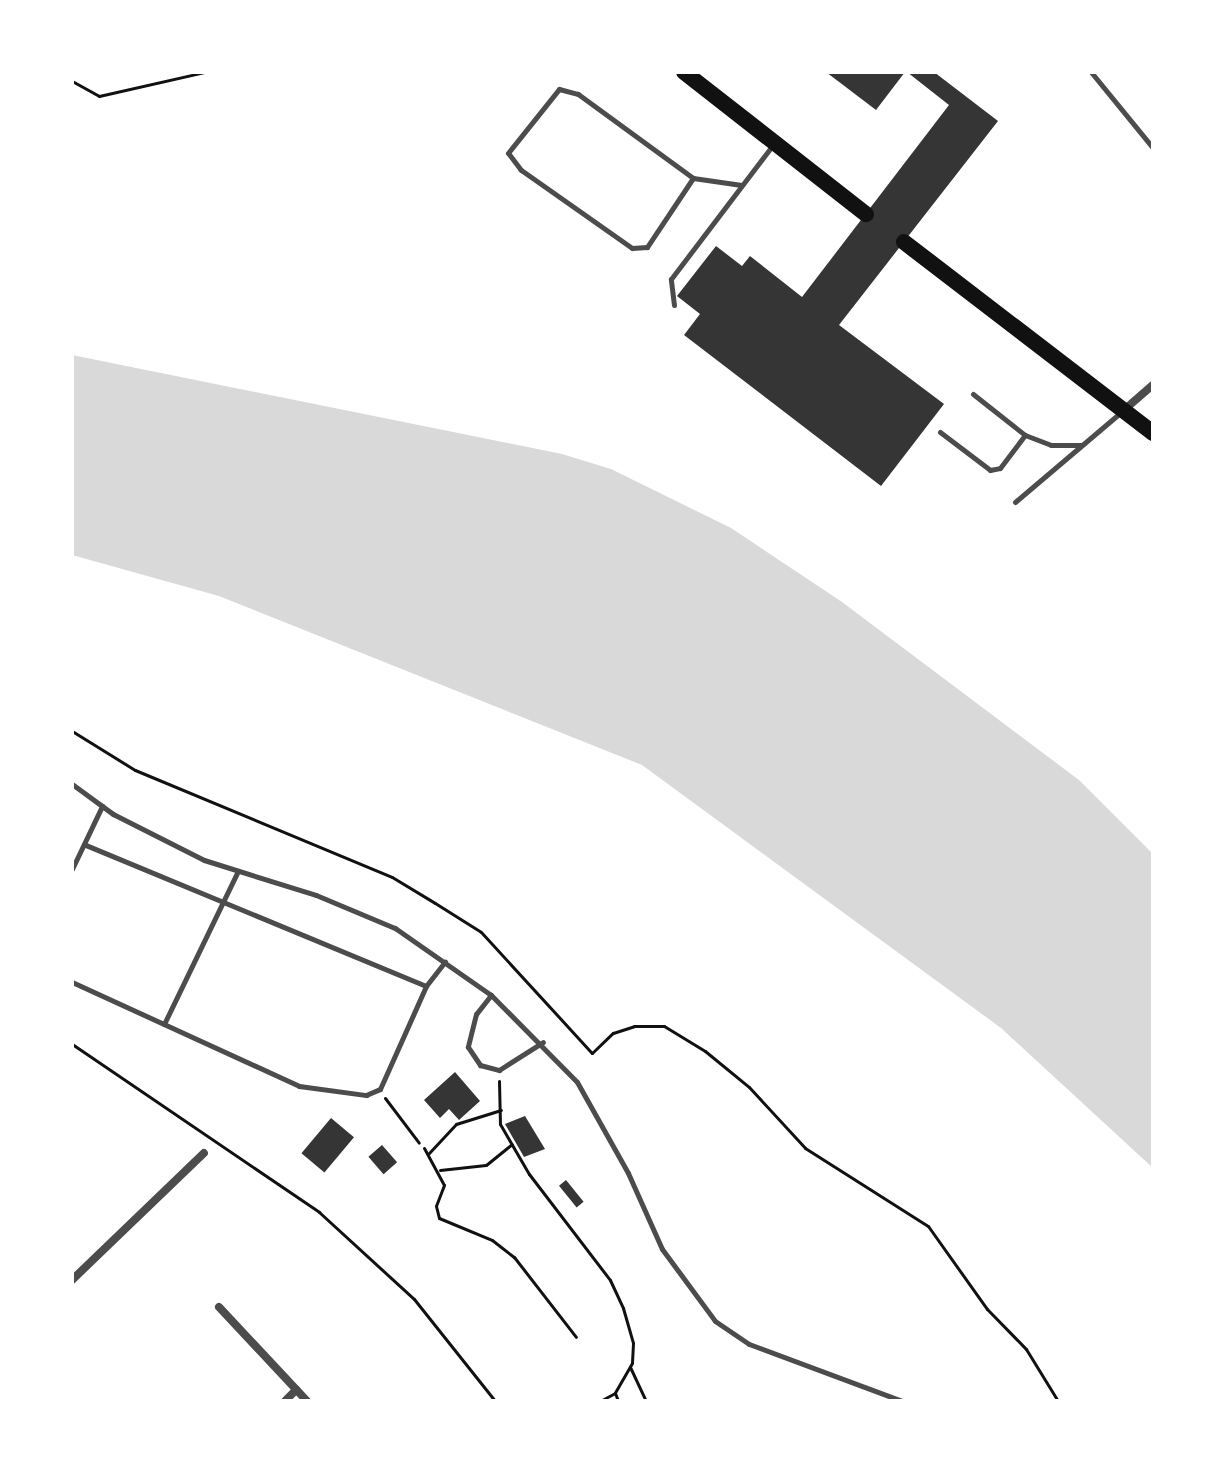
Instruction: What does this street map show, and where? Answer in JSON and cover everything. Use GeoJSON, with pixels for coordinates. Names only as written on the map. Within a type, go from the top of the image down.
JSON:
{"type":"FeatureCollection","features":[{"type":"Feature","properties":{"kind":"main road"},"geometry":{"type":"LineString","coordinates":[[684,72],[866,214]]}},
{"type":"Feature","properties":{"kind":"main road"},"geometry":{"type":"LineString","coordinates":[[904,242],[1153,433]]}},
{"type":"Feature","properties":{"kind":"street"},"geometry":{"type":"LineString","coordinates":[[1123,410],[1153,385]]}},
{"type":"Feature","properties":{"kind":"street"},"geometry":{"type":"LineString","coordinates":[[72,1280],[204,1153]]}},
{"type":"Feature","properties":{"kind":"street"},"geometry":{"type":"LineString","coordinates":[[219,1307],[307,1401]]}},
{"type":"Feature","properties":{"kind":"street"},"geometry":{"type":"LineString","coordinates":[[285,1401],[296,1390]]}},
{"type":"Feature","properties":{"kind":"lane"},"geometry":{"type":"LineString","coordinates":[[1091,72],[1153,148]]}},
{"type":"Feature","properties":{"kind":"lane"},"geometry":{"type":"LineString","coordinates":[[693,178],[647,247],[632,248],[521,170],[508,153],[559,89],[578,94],[693,178],[742,185]]}},
{"type":"Feature","properties":{"kind":"lane"},"geometry":{"type":"LineString","coordinates":[[674,305],[671,279],[775,142]]}},
{"type":"Feature","properties":{"kind":"lane"},"geometry":{"type":"LineString","coordinates":[[973,394],[1025,435],[1051,445],[1082,445]]}},
{"type":"Feature","properties":{"kind":"lane"},"geometry":{"type":"LineString","coordinates":[[1015,502],[1123,410]]}},
{"type":"Feature","properties":{"kind":"lane"},"geometry":{"type":"LineString","coordinates":[[940,432],[990,470],[1000,468],[1025,435]]}},
{"type":"Feature","properties":{"kind":"lane"},"geometry":{"type":"LineString","coordinates":[[72,784],[155,838],[238,871],[316,895],[395,928],[491,995],[543,1042],[597,1114],[662,1249],[715,1321],[749,1344],[902,1401]]}},
{"type":"Feature","properties":{"kind":"lane"},"geometry":{"type":"LineString","coordinates":[[72,869],[102,806]]}},
{"type":"Feature","properties":{"kind":"lane"},"geometry":{"type":"LineString","coordinates":[[84,844],[426,986]]}},
{"type":"Feature","properties":{"kind":"lane"},"geometry":{"type":"LineString","coordinates":[[164,1024],[238,871]]}},
{"type":"Feature","properties":{"kind":"lane"},"geometry":{"type":"LineString","coordinates":[[72,982],[299,1086],[352,1095],[380,1089],[426,986],[445,962]]}},
{"type":"Feature","properties":{"kind":"lane"},"geometry":{"type":"LineString","coordinates":[[491,995],[476,1014],[468,1047],[480,1065],[499,1070],[543,1042]]}},
{"type":"Feature","properties":{"kind":"path"},"geometry":{"type":"LineString","coordinates":[[72,81],[99,96],[205,72]]}},
{"type":"Feature","properties":{"kind":"path"},"geometry":{"type":"LineString","coordinates":[[72,731],[135,770],[392,877],[435,903],[481,932],[592,1053],[613,1033],[634,1026],[664,1026],[705,1051],[749,1087],[805,1148],[928,1226],[987,1309],[1026,1349],[1058,1401]]}},
{"type":"Feature","properties":{"kind":"path"},"geometry":{"type":"LineString","coordinates":[[72,1044],[319,1212],[414,1299],[495,1401]]}},
{"type":"Feature","properties":{"kind":"path"},"geometry":{"type":"LineString","coordinates":[[499,1070],[500,1124],[610,1280],[630,1331],[630,1367],[646,1401]]}},
{"type":"Feature","properties":{"kind":"path"},"geometry":{"type":"LineString","coordinates":[[380,1089],[419,1143]]}},
{"type":"Feature","properties":{"kind":"path"},"geometry":{"type":"LineString","coordinates":[[428,1154],[456,1124],[501,1110]]}},
{"type":"Feature","properties":{"kind":"path"},"geometry":{"type":"LineString","coordinates":[[440,1170],[486,1165],[512,1144]]}},
{"type":"Feature","properties":{"kind":"path"},"geometry":{"type":"LineString","coordinates":[[424,1148],[440,1170],[444,1185],[436,1206],[439,1218],[492,1240],[514,1257],[576,1337]]}},
{"type":"Feature","properties":{"kind":"path"},"geometry":{"type":"LineString","coordinates":[[600,1401],[615,1393],[630,1367]]}},
{"type":"Feature","properties":{"kind":"path"},"geometry":{"type":"LineString","coordinates":[[615,1393],[618,1401]]}},
{"type":"Feature","properties":{"kind":"shaded area"},"geometry":{"type":"Polygon","coordinates":[[[72,355],[562,454],[611,469],[731,528],[842,602],[1079,780],[1153,854],[1153,1168],[1001,1028],[642,765],[219,596],[72,555],[72,355]]]}},
{"type":"Feature","properties":{"kind":"building"},"geometry":{"type":"Polygon","coordinates":[[[826,72],[905,72],[876,110],[826,72]]]}},
{"type":"Feature","properties":{"kind":"building"},"geometry":{"type":"Polygon","coordinates":[[[907,72],[934,72],[998,121],[839,325],[944,404],[881,486],[684,335],[700,314],[677,296],[716,246],[742,266],[750,256],[802,297],[949,105],[907,72]]]}},
{"type":"Feature","properties":{"kind":"building"},"geometry":{"type":"Polygon","coordinates":[[[455,1072],[480,1101],[459,1120],[449,1109],[440,1118],[424,1100],[455,1072]]]}},
{"type":"Feature","properties":{"kind":"building"},"geometry":{"type":"Polygon","coordinates":[[[525,1116],[545,1149],[524,1157],[505,1124],[525,1116]]]}},
{"type":"Feature","properties":{"kind":"building"},"geometry":{"type":"Polygon","coordinates":[[[331,1118],[354,1137],[324,1173],[301,1153],[331,1118]]]}},
{"type":"Feature","properties":{"kind":"building"},"geometry":{"type":"Polygon","coordinates":[[[382,1145],[397,1162],[384,1174],[368,1157],[382,1145]]]}},
{"type":"Feature","properties":{"kind":"building"},"geometry":{"type":"Polygon","coordinates":[[[566,1180],[584,1202],[577,1207],[559,1186],[566,1180]]]}}]}
